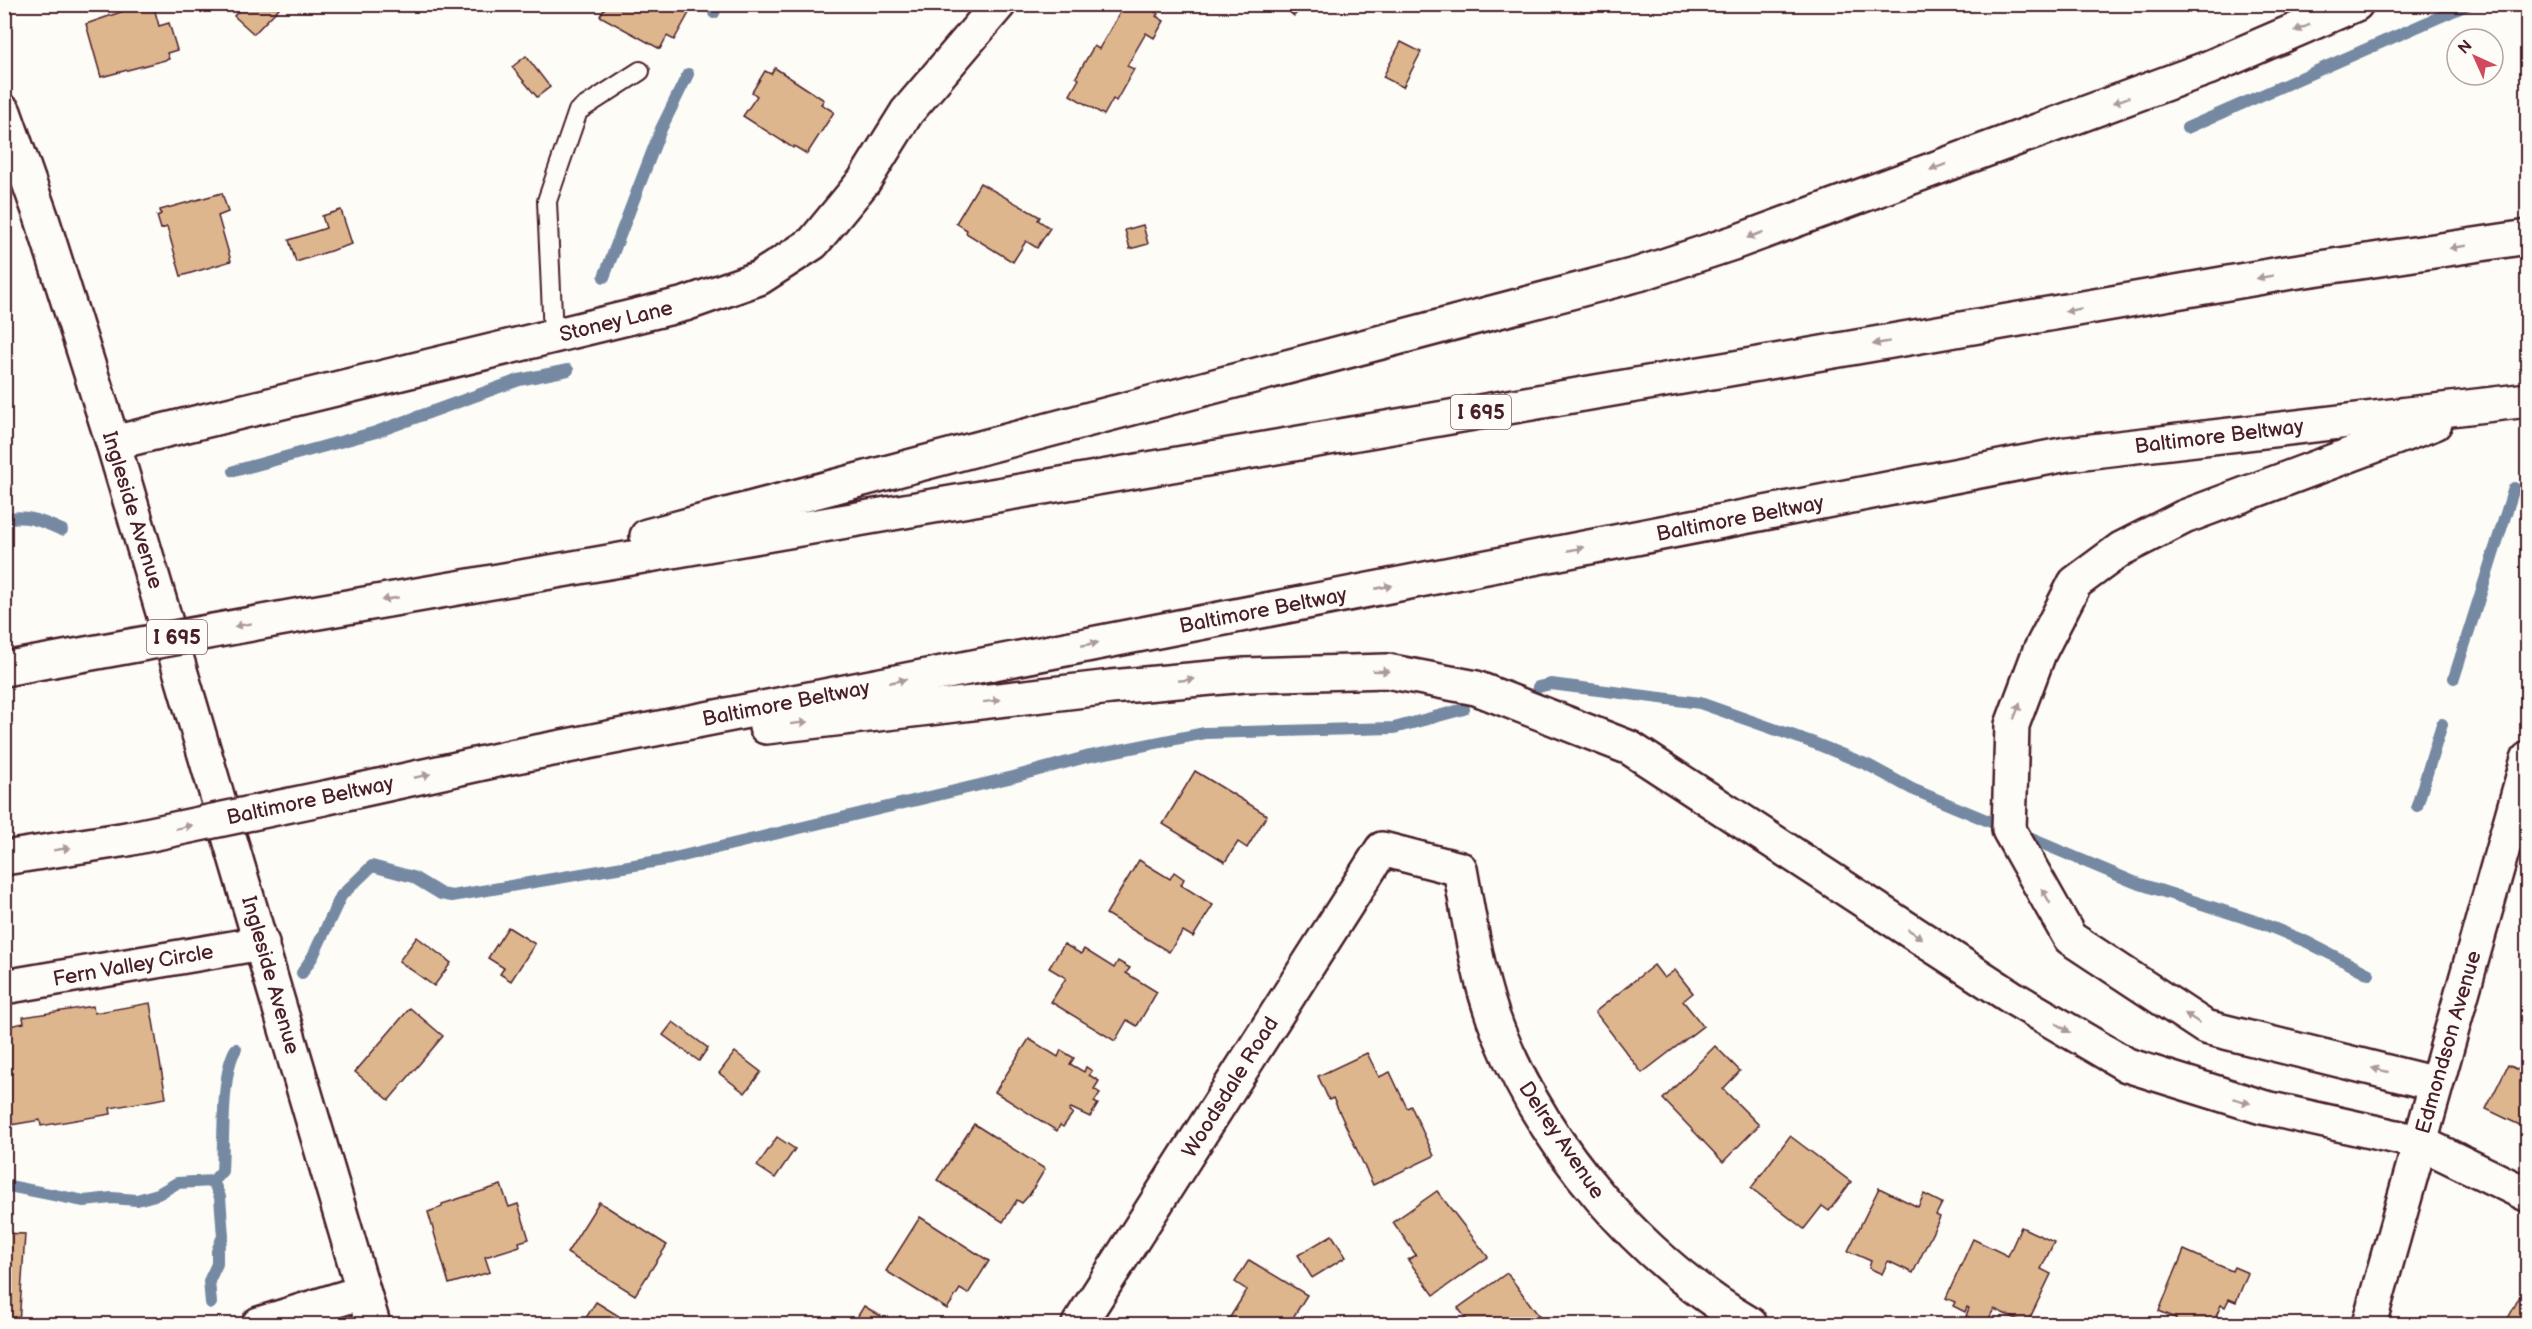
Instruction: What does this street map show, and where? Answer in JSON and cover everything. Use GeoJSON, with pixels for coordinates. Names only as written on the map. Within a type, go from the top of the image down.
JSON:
{"type":"FeatureCollection","features":[{"type":"Feature","properties":{"kind":"main road","name":"Stoney Lane"},"geometry":{"type":"LineString","coordinates":[[113,442],[685,304],[759,278],[813,243],[864,181],[907,112],[999,4]]}},
{"type":"Feature","properties":{"kind":"main road"},"geometry":{"type":"LineString","coordinates":[[448,590],[1048,428],[1639,274],[1733,243],[2208,68],[2356,4]]}},
{"type":"Feature","properties":{"kind":"main road","name":"Ingleside Avenue"},"geometry":{"type":"LineString","coordinates":[[4,112],[42,219],[113,442],[373,1324]]}},
{"type":"Feature","properties":{"kind":"main road","name":"I 695"},"geometry":{"type":"LineString","coordinates":[[4,669],[301,615],[2274,275],[2521,238]]}},
{"type":"Feature","properties":{"kind":"main road","name":"Baltimore Beltway"},"geometry":{"type":"LineString","coordinates":[[4,858],[127,839],[511,757],[2067,454],[2528,400]]}},
{"type":"Feature","properties":{"kind":"main road"},"geometry":{"type":"LineString","coordinates":[[2436,1084],[2205,1027],[2070,938],[2009,830],[2012,725],[2039,653],[2075,583],[2121,549],[2184,517],[2486,404]]}},
{"type":"Feature","properties":{"kind":"main road"},"geometry":{"type":"LineString","coordinates":[[511,757],[1111,687],[1245,675],[1387,671],[1476,688],[1630,748],[2013,998],[2127,1065],[2262,1107],[2419,1142],[2528,1195]]}},
{"type":"Feature","properties":{"kind":"main road","name":"Edmondson Avenue"},"geometry":{"type":"LineString","coordinates":[[2369,1324],[2528,759]]}},
{"type":"Feature","properties":{"kind":"main road","name":"Woodsdale Road"},"geometry":{"type":"LineString","coordinates":[[1079,1324],[1382,849]]}},
{"type":"Feature","properties":{"kind":"main road","name":"Delrey Avenue"},"geometry":{"type":"LineString","coordinates":[[1382,849],[1460,869],[1482,974],[1498,1031],[1526,1091],[1566,1152],[1610,1210],[1669,1266],[1721,1307],[1750,1324]]}},
{"type":"Feature","properties":{"kind":"main road","name":"Fern Valley Circle"},"geometry":{"type":"LineString","coordinates":[[4,987],[262,943]]}},
{"type":"Feature","properties":{"kind":"main road"},"geometry":{"type":"LineString","coordinates":[[259,1324],[363,1292]]}},
{"type":"Feature","properties":{"kind":"lane"},"geometry":{"type":"LineString","coordinates":[[553,336],[547,201],[578,111],[640,71]]}},
{"type":"Feature","properties":{"kind":"building"},"geometry":{"type":"Polygon","coordinates":[[[144,4],[153,4],[159,26],[169,23],[177,50],[167,53],[169,59],[101,77],[86,24],[144,4]]]}},
{"type":"Feature","properties":{"kind":"building"},"geometry":{"type":"Polygon","coordinates":[[[244,4],[277,4],[280,7],[254,34],[234,16],[244,4]]]}},
{"type":"Feature","properties":{"kind":"building"},"geometry":{"type":"Polygon","coordinates":[[[607,4],[694,4],[674,40],[667,36],[660,49],[600,16],[607,4]]]}},
{"type":"Feature","properties":{"kind":"building"},"geometry":{"type":"Polygon","coordinates":[[[1125,4],[1143,4],[1164,21],[1154,38],[1146,33],[1127,66],[1134,69],[1116,101],[1113,99],[1104,115],[1070,95],[1079,79],[1076,77],[1094,46],[1099,49],[1125,4]]]}},
{"type":"Feature","properties":{"kind":"building"},"geometry":{"type":"Polygon","coordinates":[[[1280,4],[1305,4],[1294,16],[1280,4]]]}},
{"type":"Feature","properties":{"kind":"building"},"geometry":{"type":"Polygon","coordinates":[[[1401,42],[1421,52],[1403,87],[1383,77],[1401,42]]]}},
{"type":"Feature","properties":{"kind":"building"},"geometry":{"type":"Polygon","coordinates":[[[526,56],[550,87],[537,97],[512,67],[526,56]]]}},
{"type":"Feature","properties":{"kind":"building"},"geometry":{"type":"Polygon","coordinates":[[[775,68],[824,100],[821,104],[834,112],[807,154],[794,146],[793,148],[743,116],[757,96],[752,92],[765,71],[771,74],[775,68]]]}},
{"type":"Feature","properties":{"kind":"building"},"geometry":{"type":"Polygon","coordinates":[[[980,183],[1040,217],[1038,220],[1050,228],[1037,248],[1026,241],[1013,262],[966,233],[967,230],[956,223],[980,183]]]}},
{"type":"Feature","properties":{"kind":"building"},"geometry":{"type":"Polygon","coordinates":[[[222,193],[228,212],[218,216],[231,261],[181,276],[167,227],[161,229],[157,216],[161,214],[160,210],[222,193]]]}},
{"type":"Feature","properties":{"kind":"building"},"geometry":{"type":"Polygon","coordinates":[[[341,210],[352,244],[296,262],[289,240],[326,228],[322,216],[341,210]]]}},
{"type":"Feature","properties":{"kind":"building"},"geometry":{"type":"Polygon","coordinates":[[[1143,225],[1148,244],[1130,249],[1125,230],[1143,225]]]}},
{"type":"Feature","properties":{"kind":"building"},"geometry":{"type":"Polygon","coordinates":[[[1195,771],[1267,815],[1247,848],[1238,842],[1225,862],[1163,824],[1195,771]]]}},
{"type":"Feature","properties":{"kind":"building"},"geometry":{"type":"Polygon","coordinates":[[[1139,860],[1170,879],[1174,872],[1184,879],[1181,885],[1213,905],[1193,937],[1183,931],[1169,952],[1106,914],[1139,860]]]}},
{"type":"Feature","properties":{"kind":"building"},"geometry":{"type":"Polygon","coordinates":[[[508,927],[535,944],[511,981],[500,974],[504,968],[488,958],[508,927]]]}},
{"type":"Feature","properties":{"kind":"building"},"geometry":{"type":"Polygon","coordinates":[[[417,937],[451,963],[434,986],[399,961],[417,937]]]}},
{"type":"Feature","properties":{"kind":"building"},"geometry":{"type":"Polygon","coordinates":[[[1064,944],[1081,954],[1084,949],[1114,968],[1118,961],[1130,968],[1126,973],[1157,992],[1137,1026],[1127,1020],[1115,1041],[1051,1002],[1066,978],[1049,968],[1064,944]]]}},
{"type":"Feature","properties":{"kind":"building"},"geometry":{"type":"Polygon","coordinates":[[[1654,965],[1664,978],[1675,970],[1693,993],[1683,1001],[1703,1026],[1642,1073],[1595,1012],[1654,965]]]}},
{"type":"Feature","properties":{"kind":"building"},"geometry":{"type":"Polygon","coordinates":[[[150,1003],[166,1098],[110,1108],[111,1114],[41,1126],[40,1120],[4,1126],[4,1027],[24,1023],[23,1017],[93,1006],[94,1013],[150,1003]]]}},
{"type":"Feature","properties":{"kind":"building"},"geometry":{"type":"Polygon","coordinates":[[[410,1008],[443,1036],[389,1100],[355,1072],[410,1008]]]}},
{"type":"Feature","properties":{"kind":"building"},"geometry":{"type":"Polygon","coordinates":[[[673,1022],[708,1048],[699,1061],[663,1035],[673,1022]]]}},
{"type":"Feature","properties":{"kind":"building"},"geometry":{"type":"Polygon","coordinates":[[[1029,1039],[1058,1057],[1061,1050],[1074,1058],[1070,1064],[1084,1072],[1086,1067],[1092,1071],[1089,1075],[1099,1081],[1094,1089],[1100,1093],[1094,1102],[1098,1104],[1090,1117],[1071,1108],[1069,1111],[1073,1113],[1063,1127],[1060,1125],[1057,1131],[995,1092],[1029,1039]]]}},
{"type":"Feature","properties":{"kind":"building"},"geometry":{"type":"Polygon","coordinates":[[[1715,1046],[1740,1071],[1723,1089],[1759,1125],[1723,1162],[1663,1099],[1715,1046]]]}},
{"type":"Feature","properties":{"kind":"building"},"geometry":{"type":"Polygon","coordinates":[[[735,1052],[761,1072],[745,1093],[719,1073],[735,1052]]]}},
{"type":"Feature","properties":{"kind":"building"},"geometry":{"type":"Polygon","coordinates":[[[1367,1053],[1379,1077],[1390,1072],[1407,1108],[1411,1106],[1434,1156],[1373,1185],[1333,1098],[1329,1100],[1318,1076],[1367,1053]]]}},
{"type":"Feature","properties":{"kind":"building"},"geometry":{"type":"Polygon","coordinates":[[[2508,1065],[2528,1074],[2528,1129],[2486,1109],[2508,1065]]]}},
{"type":"Feature","properties":{"kind":"building"},"geometry":{"type":"Polygon","coordinates":[[[974,1124],[1045,1169],[1030,1194],[1022,1203],[1017,1200],[1003,1222],[937,1180],[974,1124]]]}},
{"type":"Feature","properties":{"kind":"building"},"geometry":{"type":"Polygon","coordinates":[[[1790,1136],[1851,1182],[1829,1211],[1822,1206],[1804,1229],[1751,1188],[1790,1136]]]}},
{"type":"Feature","properties":{"kind":"building"},"geometry":{"type":"Polygon","coordinates":[[[777,1137],[795,1149],[775,1178],[757,1166],[777,1137]]]}},
{"type":"Feature","properties":{"kind":"building"},"geometry":{"type":"Polygon","coordinates":[[[501,1185],[509,1207],[518,1204],[529,1239],[519,1242],[520,1246],[485,1257],[490,1272],[449,1284],[428,1212],[442,1207],[442,1204],[501,1185]]]}},
{"type":"Feature","properties":{"kind":"building"},"geometry":{"type":"Polygon","coordinates":[[[1879,1188],[1918,1207],[1924,1194],[1942,1203],[1936,1215],[1940,1217],[1913,1273],[1888,1261],[1882,1274],[1869,1268],[1871,1261],[1848,1251],[1879,1188]]]}},
{"type":"Feature","properties":{"kind":"building"},"geometry":{"type":"Polygon","coordinates":[[[1437,1191],[1488,1257],[1434,1295],[1408,1260],[1416,1255],[1393,1222],[1437,1191]]]}},
{"type":"Feature","properties":{"kind":"building"},"geometry":{"type":"Polygon","coordinates":[[[599,1202],[667,1245],[635,1295],[567,1253],[599,1202]]]}},
{"type":"Feature","properties":{"kind":"building"},"geometry":{"type":"Polygon","coordinates":[[[920,1217],[989,1261],[968,1294],[960,1289],[947,1309],[886,1271],[920,1217]]]}},
{"type":"Feature","properties":{"kind":"building"},"geometry":{"type":"Polygon","coordinates":[[[2021,1227],[2054,1242],[2041,1269],[2051,1274],[2027,1324],[1994,1309],[1986,1324],[1966,1316],[1969,1308],[1967,1307],[1965,1312],[1953,1306],[1955,1302],[1946,1298],[1973,1239],[2008,1256],[2021,1227]]]}},
{"type":"Feature","properties":{"kind":"building"},"geometry":{"type":"Polygon","coordinates":[[[4,1233],[25,1234],[19,1324],[4,1324],[4,1233]]]}},
{"type":"Feature","properties":{"kind":"building"},"geometry":{"type":"Polygon","coordinates":[[[1332,1235],[1346,1257],[1312,1278],[1298,1255],[1332,1235]]]}},
{"type":"Feature","properties":{"kind":"building"},"geometry":{"type":"Polygon","coordinates":[[[2184,1250],[2232,1271],[2234,1267],[2248,1273],[2236,1302],[2229,1299],[2225,1307],[2221,1305],[2213,1324],[2174,1324],[2176,1318],[2159,1311],[2184,1250]]]}},
{"type":"Feature","properties":{"kind":"building"},"geometry":{"type":"Polygon","coordinates":[[[1249,1260],[1307,1295],[1289,1324],[1231,1324],[1227,1322],[1247,1290],[1235,1282],[1249,1260]]]}},
{"type":"Feature","properties":{"kind":"building"},"geometry":{"type":"Polygon","coordinates":[[[1507,1273],[1545,1324],[1470,1324],[1458,1308],[1507,1273]]]}},
{"type":"Feature","properties":{"kind":"building"},"geometry":{"type":"Polygon","coordinates":[[[2528,1281],[2528,1324],[2505,1324],[2528,1281]]]}},
{"type":"Feature","properties":{"kind":"building"},"geometry":{"type":"Polygon","coordinates":[[[596,1302],[622,1318],[618,1324],[582,1324],[596,1302]]]}},
{"type":"Feature","properties":{"kind":"building"},"geometry":{"type":"Polygon","coordinates":[[[864,1306],[894,1324],[853,1324],[864,1306]]]}},
{"type":"Feature","properties":{"kind":"building"},"geometry":{"type":"Polygon","coordinates":[[[900,1316],[910,1322],[909,1324],[894,1324],[900,1316]]]}},
{"type":"Feature","properties":{"kind":"waterway"},"geometry":{"type":"LineString","coordinates":[[714,13],[717,4]]}},
{"type":"Feature","properties":{"kind":"waterway"},"geometry":{"type":"LineString","coordinates":[[2187,128],[2469,4]]}},
{"type":"Feature","properties":{"kind":"waterway"},"geometry":{"type":"LineString","coordinates":[[604,277],[661,129],[688,74]]}},
{"type":"Feature","properties":{"kind":"waterway"},"geometry":{"type":"LineString","coordinates":[[234,471],[376,432],[519,380],[568,370]]}},
{"type":"Feature","properties":{"kind":"waterway"},"geometry":{"type":"LineString","coordinates":[[2454,678],[2514,488]]}},
{"type":"Feature","properties":{"kind":"waterway"},"geometry":{"type":"LineString","coordinates":[[4,519],[27,518],[62,530]]}},
{"type":"Feature","properties":{"kind":"waterway"},"geometry":{"type":"LineString","coordinates":[[1538,687],[1551,684],[1700,703],[1814,743],[1868,765],[1912,789],[2134,882],[2261,923],[2307,942],[2369,974]]}},
{"type":"Feature","properties":{"kind":"waterway"},"geometry":{"type":"LineString","coordinates":[[302,973],[313,956],[341,896],[372,866],[413,877],[441,894],[452,896],[670,859],[1013,777],[1086,757],[1205,733],[1394,728],[1464,709]]}},
{"type":"Feature","properties":{"kind":"waterway"},"geometry":{"type":"LineString","coordinates":[[2417,806],[2442,724]]}},
{"type":"Feature","properties":{"kind":"waterway"},"geometry":{"type":"LineString","coordinates":[[4,1185],[84,1201],[112,1198],[137,1200],[158,1194],[177,1183],[213,1181],[222,1171],[224,1107],[228,1073],[236,1049]]}},
{"type":"Feature","properties":{"kind":"waterway"},"geometry":{"type":"LineString","coordinates":[[211,1303],[209,1281],[217,1264],[217,1251],[223,1236],[220,1197],[213,1181]]}}]}
